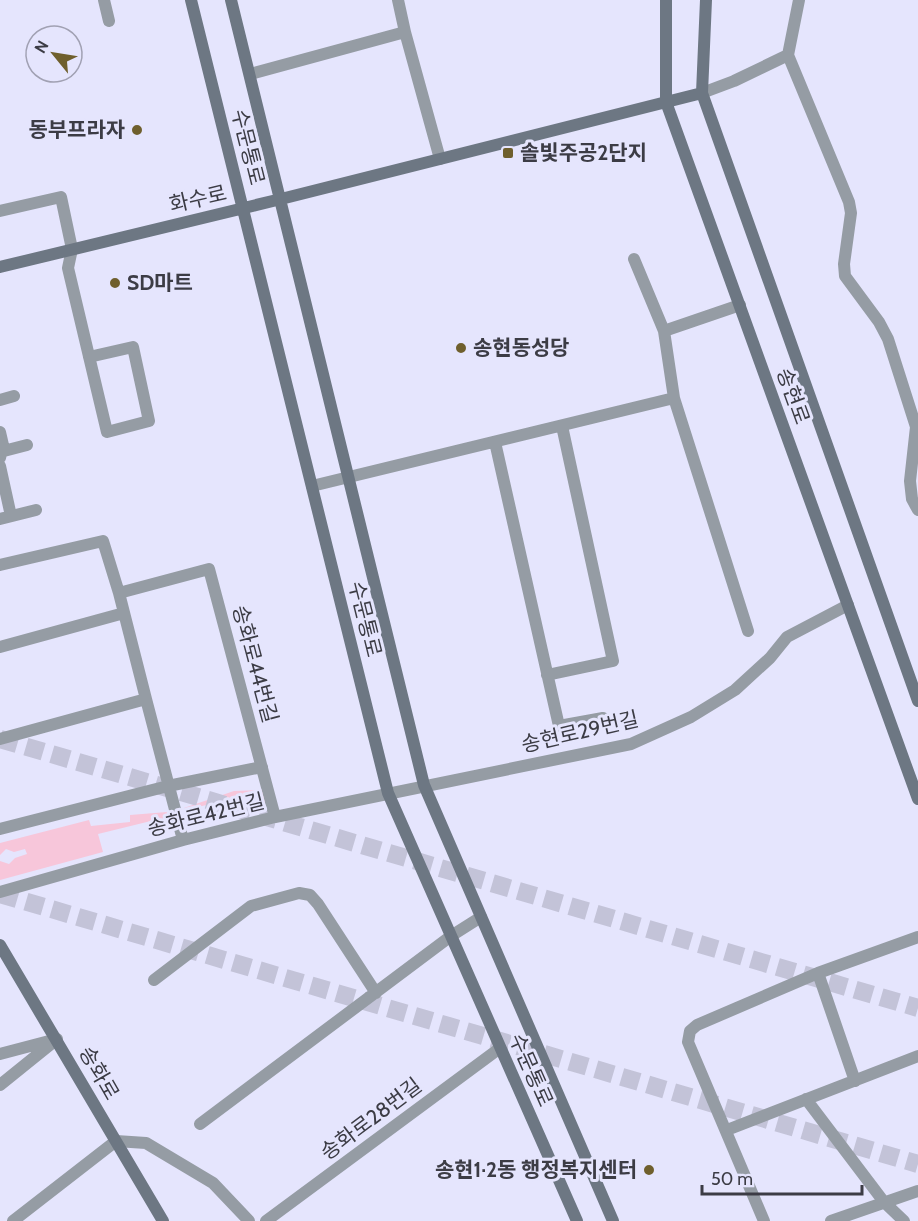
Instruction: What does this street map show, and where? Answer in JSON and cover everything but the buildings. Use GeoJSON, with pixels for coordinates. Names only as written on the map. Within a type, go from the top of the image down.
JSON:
{"type":"FeatureCollection","features":[{"type":"Feature","properties":{"kind":"street"},"geometry":{"type":"LineString","coordinates":[[104,0],[109,21]]}},
{"type":"Feature","properties":{"kind":"street","name":"수문통로"},"geometry":{"type":"LineString","coordinates":[[191,0],[388,793],[576,1221]]}},
{"type":"Feature","properties":{"kind":"street","name":"수문통로"},"geometry":{"type":"LineString","coordinates":[[231,0],[424,785],[613,1221]]}},
{"type":"Feature","properties":{"kind":"street"},"geometry":{"type":"LineString","coordinates":[[398,0],[440,159]]}},
{"type":"Feature","properties":{"kind":"street","name":"송현로"},"geometry":{"type":"LineString","coordinates":[[666,0],[666,102],[918,799]]}},
{"type":"Feature","properties":{"kind":"street","name":"송현로"},"geometry":{"type":"LineString","coordinates":[[706,0],[702,93],[918,701]]}},
{"type":"Feature","properties":{"kind":"street"},"geometry":{"type":"LineString","coordinates":[[799,0],[788,55],[849,202],[850,213],[843,264],[845,276],[879,322],[888,339],[916,427],[910,481],[912,499],[918,510]]}},
{"type":"Feature","properties":{"kind":"street"},"geometry":{"type":"LineString","coordinates":[[250,74],[405,32]]}},
{"type":"Feature","properties":{"kind":"street"},"geometry":{"type":"LineString","coordinates":[[702,93],[734,81],[788,55]]}},
{"type":"Feature","properties":{"kind":"street","name":"화수로"},"geometry":{"type":"LineString","coordinates":[[0,267],[702,93]]}},
{"type":"Feature","properties":{"kind":"street"},"geometry":{"type":"LineString","coordinates":[[0,211],[61,197],[72,249],[68,268],[89,357],[107,432],[149,421],[133,347],[89,357]]}},
{"type":"Feature","properties":{"kind":"street"},"geometry":{"type":"LineString","coordinates":[[634,259],[664,331],[674,398],[748,631]]}},
{"type":"Feature","properties":{"kind":"street"},"geometry":{"type":"LineString","coordinates":[[664,331],[740,304]]}},
{"type":"Feature","properties":{"kind":"street"},"geometry":{"type":"LineString","coordinates":[[0,400],[14,396]]}},
{"type":"Feature","properties":{"kind":"street"},"geometry":{"type":"LineString","coordinates":[[312,486],[674,398]]}},
{"type":"Feature","properties":{"kind":"street"},"geometry":{"type":"LineString","coordinates":[[547,675],[613,660],[562,426]]}},
{"type":"Feature","properties":{"kind":"street"},"geometry":{"type":"LineString","coordinates":[[0,432],[3,445],[0,455]]}},
{"type":"Feature","properties":{"kind":"street"},"geometry":{"type":"LineString","coordinates":[[495,442],[558,726],[603,718]]}},
{"type":"Feature","properties":{"kind":"street"},"geometry":{"type":"LineString","coordinates":[[0,455],[27,445]]}},
{"type":"Feature","properties":{"kind":"street"},"geometry":{"type":"LineString","coordinates":[[0,466],[6,517],[36,510]]}},
{"type":"Feature","properties":{"kind":"street"},"geometry":{"type":"LineString","coordinates":[[0,565],[103,541],[119,593],[183,840]]}},
{"type":"Feature","properties":{"kind":"street","name":"송화로44번길"},"geometry":{"type":"LineString","coordinates":[[119,593],[210,569],[262,767]]}},
{"type":"Feature","properties":{"kind":"street","name":"송현로29번길"},"geometry":{"type":"LineString","coordinates":[[424,785],[631,744],[692,717],[727,695],[770,658],[787,637],[848,605]]}},
{"type":"Feature","properties":{"kind":"street"},"geometry":{"type":"LineString","coordinates":[[0,647],[124,613]]}},
{"type":"Feature","properties":{"kind":"street"},"geometry":{"type":"LineString","coordinates":[[0,739],[146,699]]}},
{"type":"Feature","properties":{"kind":"street"},"geometry":{"type":"LineString","coordinates":[[0,829],[168,786],[262,767],[275,817]]}},
{"type":"Feature","properties":{"kind":"street","name":"송화로42번길"},"geometry":{"type":"LineString","coordinates":[[0,892],[183,840],[275,817],[424,785]]}},
{"type":"Feature","properties":{"kind":"street"},"geometry":{"type":"LineString","coordinates":[[154,980],[251,906],[299,893],[310,895],[318,904],[376,993]]}},
{"type":"Feature","properties":{"kind":"street"},"geometry":{"type":"LineString","coordinates":[[200,1124],[451,936],[482,917]]}},
{"type":"Feature","properties":{"kind":"street"},"geometry":{"type":"LineString","coordinates":[[764,1221],[688,1042],[690,1031],[697,1025],[818,973],[918,937]]}},
{"type":"Feature","properties":{"kind":"street","name":"송화로"},"geometry":{"type":"LineString","coordinates":[[0,945],[163,1221]]}},
{"type":"Feature","properties":{"kind":"street"},"geometry":{"type":"LineString","coordinates":[[818,973],[855,1081]]}},
{"type":"Feature","properties":{"kind":"street"},"geometry":{"type":"LineString","coordinates":[[0,1054],[57,1039]]}},
{"type":"Feature","properties":{"kind":"street"},"geometry":{"type":"LineString","coordinates":[[0,1085],[57,1039]]}},
{"type":"Feature","properties":{"kind":"street","name":"송화로28번길"},"geometry":{"type":"LineString","coordinates":[[266,1221],[500,1048]]}},
{"type":"Feature","properties":{"kind":"street"},"geometry":{"type":"LineString","coordinates":[[727,1130],[918,1056]]}},
{"type":"Feature","properties":{"kind":"street"},"geometry":{"type":"LineString","coordinates":[[807,1099],[885,1203],[904,1221]]}},
{"type":"Feature","properties":{"kind":"street"},"geometry":{"type":"LineString","coordinates":[[13,1221],[116,1141],[146,1143],[213,1183],[249,1221]]}},
{"type":"Feature","properties":{"kind":"street"},"geometry":{"type":"LineString","coordinates":[[831,1221],[918,1191]]}},
{"type":"Feature","properties":{"kind":"shaded area"},"geometry":{"type":"Polygon","coordinates":[[[263,790],[265,802],[256,811],[252,794],[198,807],[202,824],[192,825],[186,820],[184,808],[234,791],[263,790]]]}},
{"type":"Feature","properties":{"kind":"shaded area"},"geometry":{"type":"Polygon","coordinates":[[[167,812],[169,830],[163,837],[159,819],[98,834],[103,852],[0,880],[0,861],[9,864],[15,858],[27,854],[25,849],[14,852],[6,849],[0,855],[0,843],[89,820],[91,826],[130,822],[130,815],[167,812]]]}},
{"type":"Feature","properties":{"kind":"tunnel"},"geometry":{"type":"LineString","coordinates":[[0,739],[918,1008]]}},
{"type":"Feature","properties":{"kind":"tunnel"},"geometry":{"type":"LineString","coordinates":[[0,894],[918,1164]]}},
{"type":"Feature","properties":{"kind":"place","name":"동부프라자"},"geometry":{"type":"Point","coordinates":[137,130]}},
{"type":"Feature","properties":{"kind":"place","name":"솔빛주공2단지"},"geometry":{"type":"Point","coordinates":[508,153]}},
{"type":"Feature","properties":{"kind":"place","name":"SD마트"},"geometry":{"type":"Point","coordinates":[115,283]}},
{"type":"Feature","properties":{"kind":"place","name":"송현동성당"},"geometry":{"type":"Point","coordinates":[461,348]}},
{"type":"Feature","properties":{"kind":"place","name":"송현1·2동 행정복지센터"},"geometry":{"type":"Point","coordinates":[649,1170]}}]}
